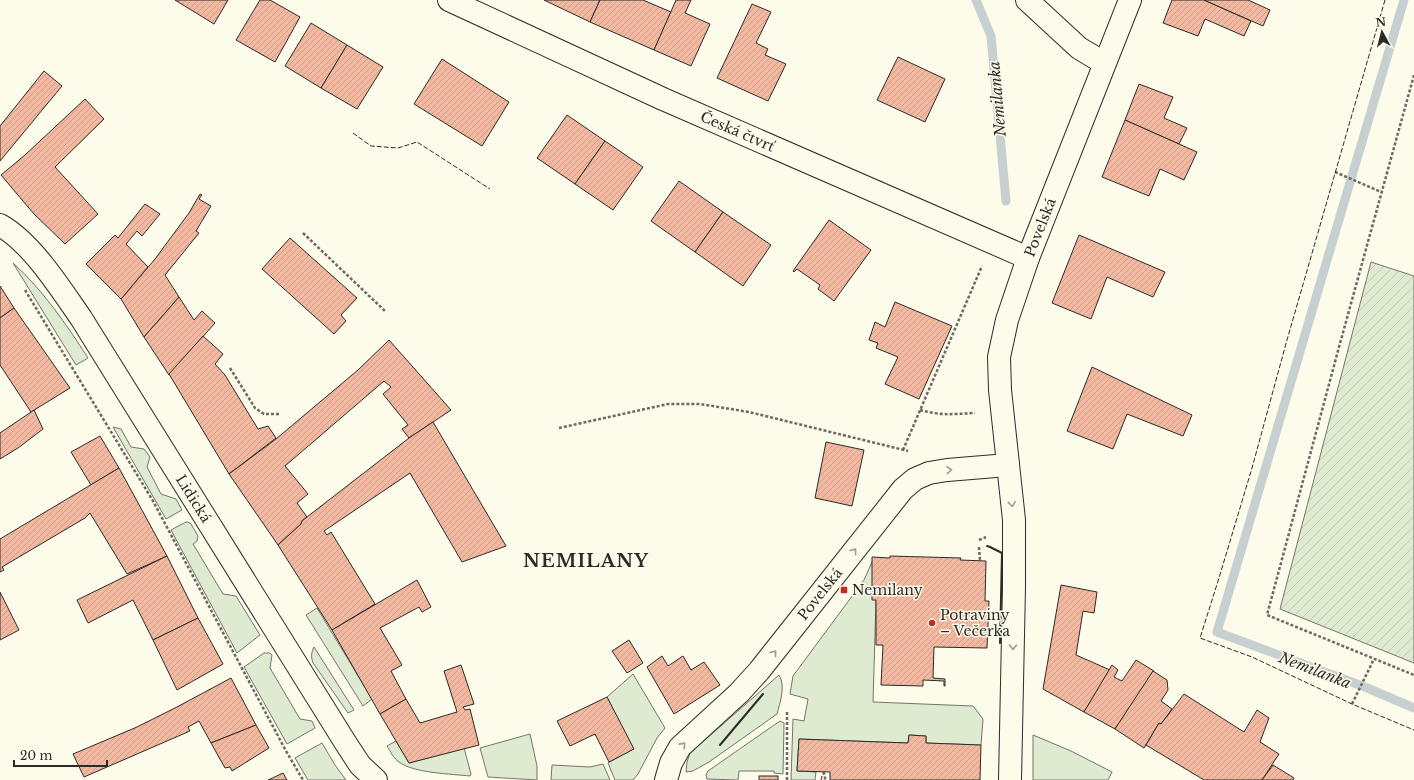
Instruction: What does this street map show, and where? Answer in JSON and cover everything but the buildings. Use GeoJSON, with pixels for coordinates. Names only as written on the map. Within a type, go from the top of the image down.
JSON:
{"type":"FeatureCollection","features":[{"type":"Feature","properties":{"kind":"street","name":"Česká čtvrť"},"geometry":{"type":"LineString","coordinates":[[449,0],[663,99],[1028,258]]}},
{"type":"Feature","properties":{"kind":"street"},"geometry":{"type":"LineString","coordinates":[[1028,0],[1079,48],[1104,63]]}},
{"type":"Feature","properties":{"kind":"street","name":"Povelská"},"geometry":{"type":"LineString","coordinates":[[1010,780],[1014,520],[1000,390],[999,357],[1007,320],[1028,258],[1130,0]]}},
{"type":"Feature","properties":{"kind":"street","name":"Lidická"},"geometry":{"type":"LineString","coordinates":[[0,225],[16,237],[58,284],[81,318],[348,747],[360,765],[376,780]]}},
{"type":"Feature","properties":{"kind":"street","name":"Povelská"},"geometry":{"type":"LineString","coordinates":[[666,780],[671,763],[680,747],[739,693],[759,671],[903,489],[915,479],[929,473],[1008,465]]}},
{"type":"Feature","properties":{"kind":"path"},"geometry":{"type":"LineString","coordinates":[[1414,75],[1266,614],[1414,675]]}},
{"type":"Feature","properties":{"kind":"path"},"geometry":{"type":"LineString","coordinates":[[1335,172],[1381,192]]}},
{"type":"Feature","properties":{"kind":"path"},"geometry":{"type":"LineString","coordinates":[[302,233],[386,312]]}},
{"type":"Feature","properties":{"kind":"path"},"geometry":{"type":"LineString","coordinates":[[559,428],[668,404],[700,404],[749,412],[903,450],[992,243]]}},
{"type":"Feature","properties":{"kind":"path"},"geometry":{"type":"LineString","coordinates":[[24,288],[153,501],[278,738],[303,780]]}},
{"type":"Feature","properties":{"kind":"path"},"geometry":{"type":"LineString","coordinates":[[230,368],[255,408],[264,414],[280,414]]}},
{"type":"Feature","properties":{"kind":"path"},"geometry":{"type":"LineString","coordinates":[[920,410],[950,415],[1002,410]]}},
{"type":"Feature","properties":{"kind":"path"},"geometry":{"type":"LineString","coordinates":[[980,547],[980,560]]}},
{"type":"Feature","properties":{"kind":"path"},"geometry":{"type":"LineString","coordinates":[[1352,704],[1374,659]]}},
{"type":"Feature","properties":{"kind":"path"},"geometry":{"type":"LineString","coordinates":[[787,711],[787,780]]}},
{"type":"Feature","properties":{"kind":"path"},"geometry":{"type":"LineString","coordinates":[[823,772],[825,775],[825,780]]}},
{"type":"Feature","properties":{"kind":"green space"},"geometry":{"type":"Polygon","coordinates":[[[1371,262],[1414,276],[1414,663],[1280,609],[1371,262]]]}},
{"type":"Feature","properties":{"kind":"green space"},"geometry":{"type":"Polygon","coordinates":[[[13,263],[34,284],[63,320],[88,358],[76,365],[13,263]]]}},
{"type":"Feature","properties":{"kind":"green space"},"geometry":{"type":"Polygon","coordinates":[[[113,427],[121,429],[131,447],[144,449],[150,457],[147,467],[161,494],[176,499],[182,510],[166,519],[113,427]]]}},
{"type":"Feature","properties":{"kind":"green space"},"geometry":{"type":"Polygon","coordinates":[[[186,522],[191,524],[198,536],[197,541],[193,544],[223,594],[236,596],[260,635],[237,653],[171,530],[186,522]]]}},
{"type":"Feature","properties":{"kind":"green space"},"geometry":{"type":"Polygon","coordinates":[[[872,562],[876,600],[873,702],[973,706],[983,719],[981,745],[926,743],[926,736],[909,735],[908,743],[799,739],[797,771],[816,772],[815,780],[791,780],[793,719],[804,721],[808,699],[790,694],[793,676],[864,580],[872,562]]]}},
{"type":"Feature","properties":{"kind":"green space"},"geometry":{"type":"Polygon","coordinates":[[[317,608],[372,699],[363,706],[306,615],[317,608]]]}},
{"type":"Feature","properties":{"kind":"green space"},"geometry":{"type":"Polygon","coordinates":[[[314,647],[354,710],[348,713],[313,663],[312,651],[314,647]]]}},
{"type":"Feature","properties":{"kind":"green space"},"geometry":{"type":"Polygon","coordinates":[[[264,653],[270,653],[272,655],[270,668],[300,719],[312,721],[315,728],[287,744],[244,667],[264,653]]]}},
{"type":"Feature","properties":{"kind":"green space"},"geometry":{"type":"Polygon","coordinates":[[[633,674],[665,728],[657,738],[638,774],[633,780],[615,780],[608,763],[633,749],[607,697],[633,674]]]}},
{"type":"Feature","properties":{"kind":"green space"},"geometry":{"type":"Polygon","coordinates":[[[779,675],[782,689],[777,714],[709,762],[693,771],[686,772],[690,753],[779,675]]]}},
{"type":"Feature","properties":{"kind":"green space"},"geometry":{"type":"Polygon","coordinates":[[[780,721],[784,723],[783,774],[774,773],[774,771],[739,771],[738,780],[707,779],[706,775],[708,771],[780,721]]]}},
{"type":"Feature","properties":{"kind":"green space"},"geometry":{"type":"Polygon","coordinates":[[[530,734],[537,766],[537,780],[488,777],[480,748],[530,734]]]}},
{"type":"Feature","properties":{"kind":"green space"},"geometry":{"type":"Polygon","coordinates":[[[1033,735],[1071,751],[1112,772],[1108,780],[1033,780],[1033,735]]]}},
{"type":"Feature","properties":{"kind":"green space"},"geometry":{"type":"Polygon","coordinates":[[[396,741],[409,763],[464,748],[471,774],[470,776],[423,771],[405,766],[395,759],[387,746],[396,741]]]}},
{"type":"Feature","properties":{"kind":"green space"},"geometry":{"type":"Polygon","coordinates":[[[322,743],[346,780],[308,780],[295,758],[322,743]]]}},
{"type":"Feature","properties":{"kind":"green space"},"geometry":{"type":"Polygon","coordinates":[[[603,764],[610,780],[551,780],[552,765],[590,767],[603,764]]]}},
{"type":"Feature","properties":{"kind":"waterway","name":"Nemilanka"},"geometry":{"type":"LineString","coordinates":[[976,0],[991,36],[1006,201]]}},
{"type":"Feature","properties":{"kind":"waterway"},"geometry":{"type":"LineString","coordinates":[[1404,0],[1217,632],[1365,687],[1414,708]]}},
{"type":"Feature","properties":{"kind":"fence"},"geometry":{"type":"LineString","coordinates":[[1385,0],[1287,340],[1252,468],[1200,638],[1252,657],[1352,704],[1414,730]]}},
{"type":"Feature","properties":{"kind":"fence"},"geometry":{"type":"LineString","coordinates":[[353,133],[371,146],[398,148],[417,142],[490,189]]}},
{"type":"Feature","properties":{"kind":"fence"},"geometry":{"type":"LineString","coordinates":[[821,780],[822,776]]}},
{"type":"Feature","properties":{"kind":"wall"},"geometry":{"type":"LineString","coordinates":[[987,546],[1002,553],[1000,643]]}},
{"type":"Feature","properties":{"kind":"wall"},"geometry":{"type":"LineString","coordinates":[[720,745],[763,694]]}},
{"type":"Feature","properties":{"kind":"place","name":"Nemilany"},"geometry":{"type":"Point","coordinates":[844,590]}},
{"type":"Feature","properties":{"kind":"place","name":"Potraviny – Večerka"},"geometry":{"type":"Point","coordinates":[932,623]}},
{"type":"Feature","properties":{"kind":"district","name":"NEMILANY"},"geometry":{"type":"Point","coordinates":[586,561]}}]}
